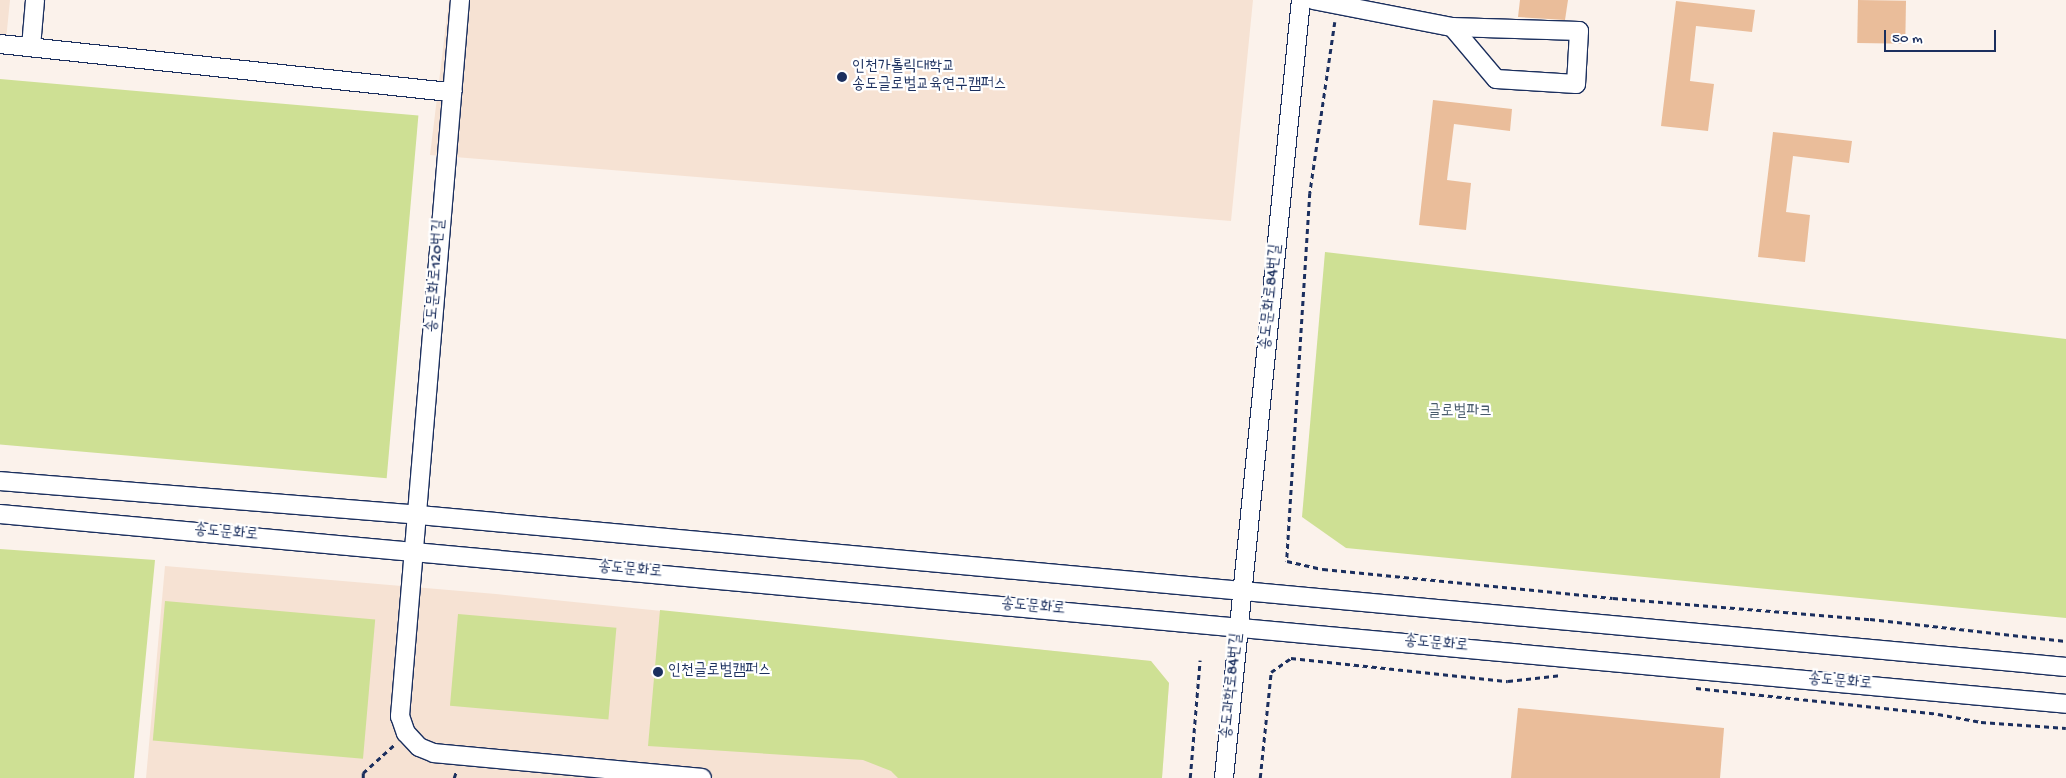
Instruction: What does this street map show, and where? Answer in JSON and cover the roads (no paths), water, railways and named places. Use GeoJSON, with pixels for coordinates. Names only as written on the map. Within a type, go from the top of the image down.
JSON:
{"type":"FeatureCollection","features":[{"type":"Feature","properties":{"kind":"street"},"geometry":{"type":"LineString","coordinates":[[31,47],[35,0]]}},
{"type":"Feature","properties":{"kind":"street","name":"송도문화로120번길"},"geometry":{"type":"LineString","coordinates":[[460,0],[416,552],[400,716],[406,733],[419,747],[434,753],[702,778]]}},
{"type":"Feature","properties":{"kind":"street","name":"송도문화로84번길"},"geometry":{"type":"LineString","coordinates":[[1243,593],[1300,0]]}},
{"type":"Feature","properties":{"kind":"street"},"geometry":{"type":"LineString","coordinates":[[1314,0],[1452,27],[1579,31],[1576,84],[1496,79],[1452,27]]}},
{"type":"Feature","properties":{"kind":"street"},"geometry":{"type":"LineString","coordinates":[[0,44],[452,92]]}},
{"type":"Feature","properties":{"kind":"street"},"geometry":{"type":"LineString","coordinates":[[0,481],[419,515],[1243,593],[2066,667]]}},
{"type":"Feature","properties":{"kind":"street","name":"송도문화로"},"geometry":{"type":"LineString","coordinates":[[0,514],[1239,626],[2066,704]]}},
{"type":"Feature","properties":{"kind":"street","name":"송도과학로84번길"},"geometry":{"type":"LineString","coordinates":[[1224,778],[1243,593]]}},
{"type":"Feature","properties":{"kind":"place","name":"인천가톨릭대학교 송도글로벌교육연구캠퍼스"},"geometry":{"type":"Point","coordinates":[842,77]}},
{"type":"Feature","properties":{"kind":"place","name":"인천글로벌캠퍼스"},"geometry":{"type":"Point","coordinates":[658,672]}},
{"type":"Feature","properties":{"kind":"park label","name":"글로벌파크"},"geometry":{"type":"Point","coordinates":[1460,413]}}]}
